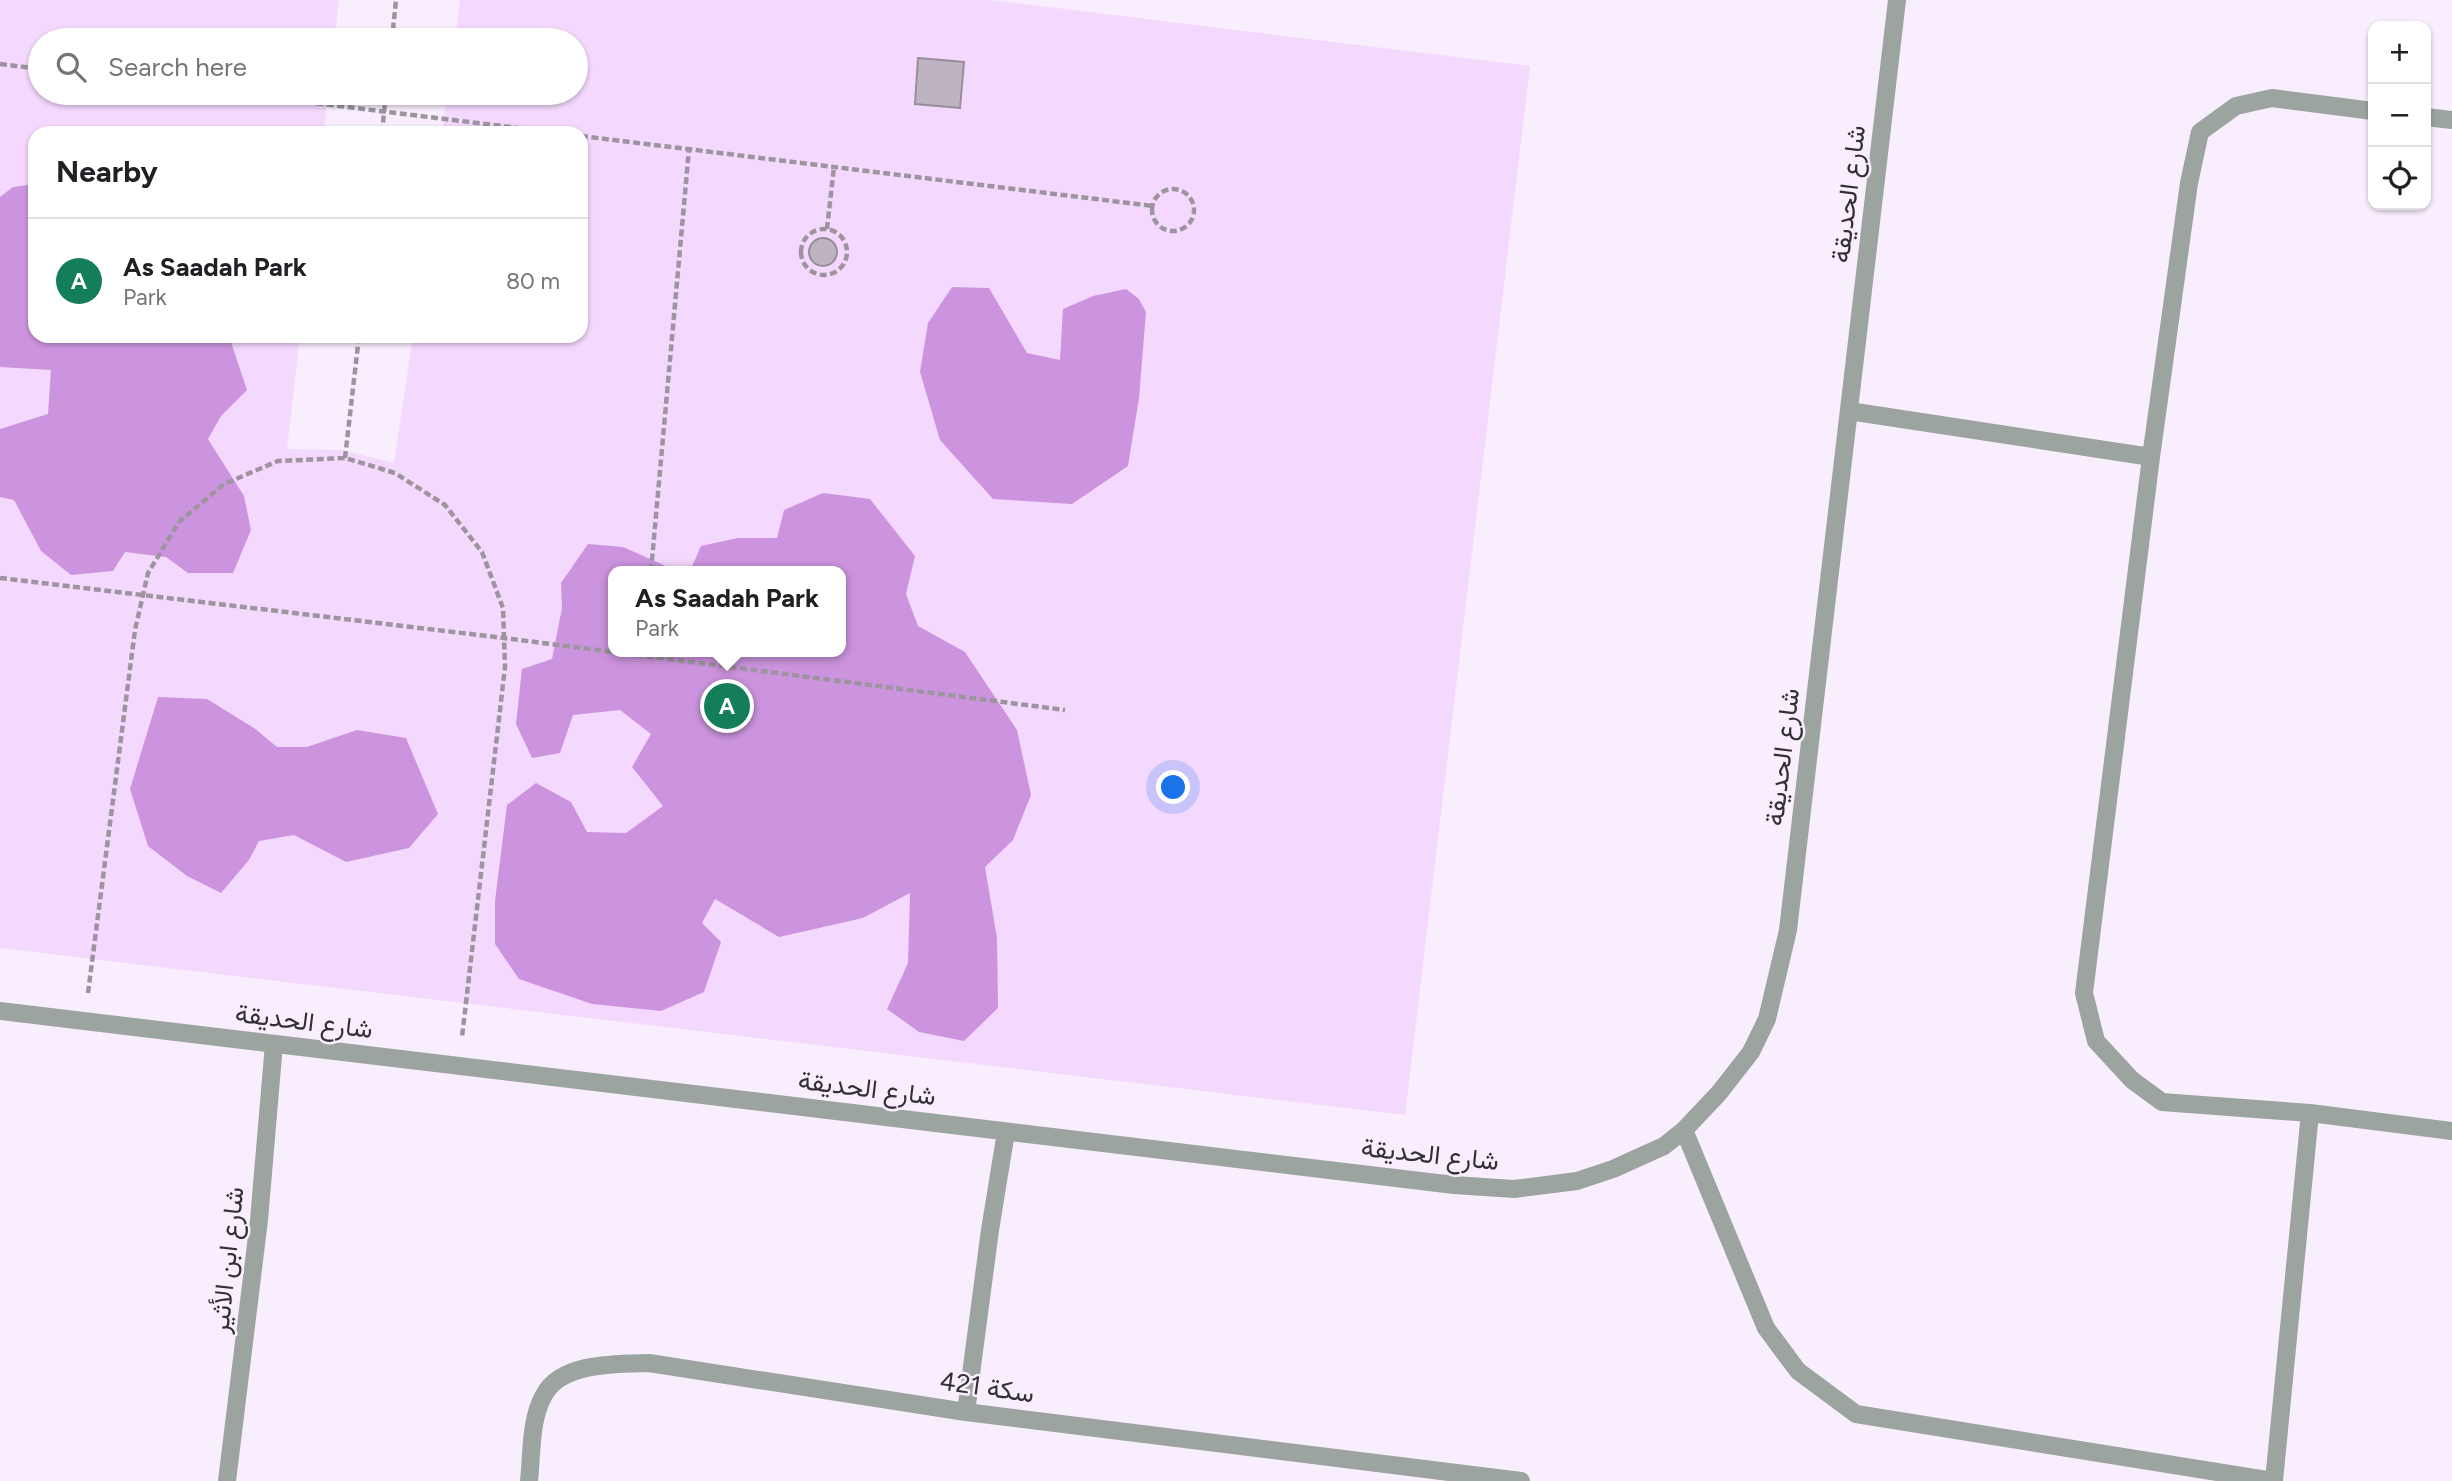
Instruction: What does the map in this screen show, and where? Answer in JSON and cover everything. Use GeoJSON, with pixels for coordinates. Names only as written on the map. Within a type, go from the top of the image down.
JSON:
{"type":"FeatureCollection","features":[{"type":"Feature","properties":{"kind":"street","name":"شارع الحديقة"},"geometry":{"type":"LineString","coordinates":[[0,1011],[1454,1185],[1514,1189],[1577,1181],[1613,1169],[1664,1146],[1684,1130],[1719,1093],[1751,1052],[1767,1019],[1788,930],[1897,0]]}},
{"type":"Feature","properties":{"kind":"street"},"geometry":{"type":"LineString","coordinates":[[2368,110],[2272,98],[2236,106],[2200,132],[2189,183],[2151,457],[2084,993],[2096,1041],[2132,1080],[2162,1102],[2311,1113],[2452,1131]]}},
{"type":"Feature","properties":{"kind":"street"},"geometry":{"type":"LineString","coordinates":[[2431,118],[2452,120]]}},
{"type":"Feature","properties":{"kind":"street"},"geometry":{"type":"LineString","coordinates":[[1849,411],[2151,457]]}},
{"type":"Feature","properties":{"kind":"street","name":"شارع ابن الأثير"},"geometry":{"type":"LineString","coordinates":[[227,1481],[259,1220],[274,1044]]}},
{"type":"Feature","properties":{"kind":"street"},"geometry":{"type":"LineString","coordinates":[[1684,1130],[1766,1328],[1798,1371],[1856,1415],[2274,1481],[2311,1113]]}},
{"type":"Feature","properties":{"kind":"street"},"geometry":{"type":"LineString","coordinates":[[966,1412],[1006,1132]]}},
{"type":"Feature","properties":{"kind":"street","name":"سكة 421"},"geometry":{"type":"LineString","coordinates":[[529,1481],[535,1423],[544,1394],[563,1375],[603,1365],[649,1363],[966,1412],[1521,1481]]}},
{"type":"Feature","properties":{"kind":"path"},"geometry":{"type":"LineString","coordinates":[[393,28],[396,0]]}},
{"type":"Feature","properties":{"kind":"path"},"geometry":{"type":"LineString","coordinates":[[0,64],[28,68]]}},
{"type":"Feature","properties":{"kind":"path"},"geometry":{"type":"LineString","coordinates":[[334,105],[503,126]]}},
{"type":"Feature","properties":{"kind":"path"},"geometry":{"type":"LineString","coordinates":[[383,126],[385,105]]}},
{"type":"Feature","properties":{"kind":"path"},"geometry":{"type":"LineString","coordinates":[[588,137],[1153,206]]}},
{"type":"Feature","properties":{"kind":"path"},"geometry":{"type":"LineString","coordinates":[[651,566],[689,149]]}},
{"type":"Feature","properties":{"kind":"path"},"geometry":{"type":"LineString","coordinates":[[827,229],[834,167]]}},
{"type":"Feature","properties":{"kind":"path"},"geometry":{"type":"LineString","coordinates":[[1173,189],[1180,190],[1191,199],[1194,213],[1183,229],[1170,231],[1158,225],[1152,212],[1153,206],[1160,194],[1173,189]]}},
{"type":"Feature","properties":{"kind":"path"},"geometry":{"type":"LineString","coordinates":[[827,229],[844,242],[846,256],[839,269],[825,275],[817,274],[805,265],[801,250],[803,242],[813,232],[827,229]]}},
{"type":"Feature","properties":{"kind":"path"},"geometry":{"type":"LineString","coordinates":[[345,458],[358,343]]}},
{"type":"Feature","properties":{"kind":"path"},"geometry":{"type":"LineString","coordinates":[[85,1021],[135,630],[148,573],[179,522],[224,484],[278,461],[345,458],[395,472],[445,505],[482,552],[503,608],[505,667],[459,1066]]}},
{"type":"Feature","properties":{"kind":"path"},"geometry":{"type":"LineString","coordinates":[[0,578],[608,650]]}},
{"type":"Feature","properties":{"kind":"path"},"geometry":{"type":"LineString","coordinates":[[667,657],[1065,710]]}},
{"type":"Feature","properties":{"kind":"shaded area"},"geometry":{"type":"Polygon","coordinates":[[[0,0],[339,0],[336,28],[28,28],[28,105],[327,105],[325,126],[28,126],[28,343],[299,343],[287,449],[341,450],[394,463],[412,343],[588,343],[588,126],[443,126],[446,105],[588,105],[588,28],[456,28],[460,0],[991,0],[1530,66],[1405,1115],[0,948],[0,0]]]}},
{"type":"Feature","properties":{"kind":"shaded area"},"geometry":{"type":"Polygon","coordinates":[[[28,185],[28,343],[231,343],[247,390],[221,416],[208,439],[244,496],[251,530],[233,573],[188,573],[166,557],[125,552],[113,571],[71,575],[41,551],[14,500],[0,497],[0,429],[48,414],[51,370],[0,367],[0,197],[13,187],[28,185]]]}},
{"type":"Feature","properties":{"kind":"shaded area"},"geometry":{"type":"Polygon","coordinates":[[[952,287],[989,288],[1027,353],[1060,360],[1063,309],[1093,296],[1126,289],[1139,299],[1146,312],[1139,398],[1128,466],[1072,504],[993,499],[940,440],[920,372],[928,323],[952,287]]]}},
{"type":"Feature","properties":{"kind":"shaded area"},"geometry":{"type":"Polygon","coordinates":[[[823,493],[870,499],[915,556],[906,594],[918,626],[965,652],[1017,730],[1031,795],[1013,840],[985,867],[997,938],[998,1008],[964,1041],[919,1032],[887,1009],[908,963],[910,893],[863,918],[779,937],[715,899],[702,923],[721,942],[704,992],[661,1011],[592,1004],[519,979],[495,944],[495,901],[507,805],[536,783],[571,802],[587,832],[626,833],[663,806],[632,767],[651,734],[620,710],[573,715],[560,753],[532,758],[516,724],[522,669],[552,659],[562,608],[561,583],[588,544],[623,547],[666,566],[608,566],[608,657],[846,657],[846,566],[692,566],[701,546],[738,538],[777,538],[784,510],[823,493]]]}},
{"type":"Feature","properties":{"kind":"shaded area"},"geometry":{"type":"Polygon","coordinates":[[[158,697],[207,699],[254,728],[277,747],[307,747],[357,730],[406,738],[438,814],[409,848],[346,862],[294,835],[259,841],[249,860],[221,893],[187,876],[148,846],[130,789],[158,697]]]}},
{"type":"Feature","properties":{"kind":"building"},"geometry":{"type":"Polygon","coordinates":[[[918,58],[964,62],[960,108],[915,104],[918,58]]]}},
{"type":"Feature","properties":{"kind":"building"},"geometry":{"type":"Polygon","coordinates":[[[823,238],[833,242],[837,252],[833,262],[823,266],[813,262],[809,252],[813,242],[823,238]]]}},
{"type":"Feature","properties":{"kind":"place","name":"As Saadah Park"},"geometry":{"type":"Point","coordinates":[727,706]}}]}
